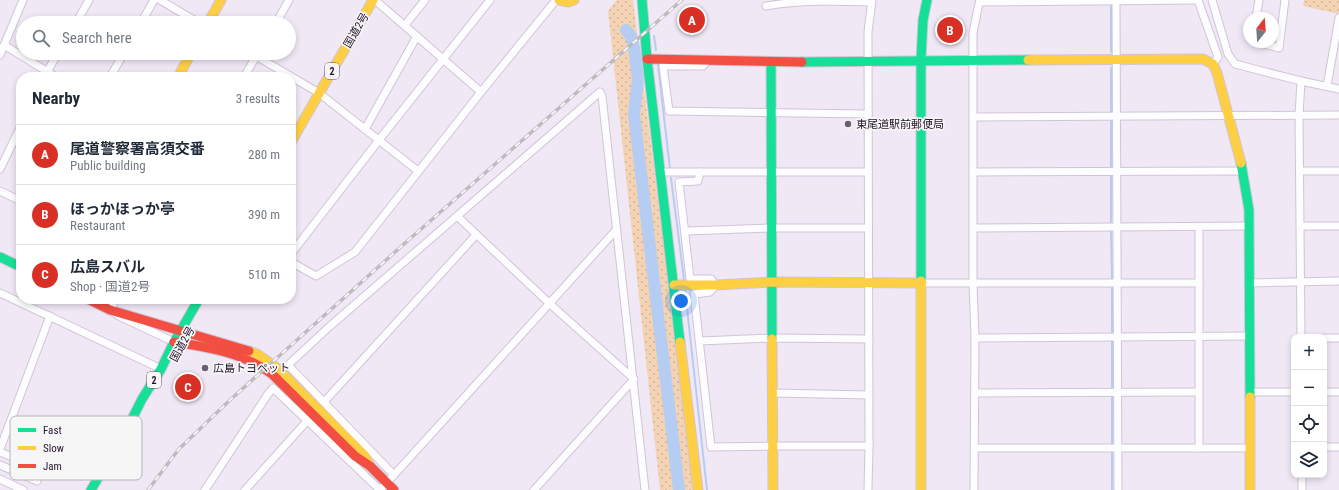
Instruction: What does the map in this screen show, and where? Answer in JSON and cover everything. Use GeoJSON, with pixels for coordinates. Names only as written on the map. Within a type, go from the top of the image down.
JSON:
{"type":"FeatureCollection","features":[{"type":"Feature","properties":{"kind":"main road"},"geometry":{"type":"LineString","coordinates":[[212,16],[221,0]]}},
{"type":"Feature","properties":{"kind":"main road","name":"国道2号"},"geometry":{"type":"LineString","coordinates":[[296,134],[374,0]]}},
{"type":"Feature","properties":{"kind":"main road"},"geometry":{"type":"LineString","coordinates":[[559,0],[574,0]]}},
{"type":"Feature","properties":{"kind":"main road"},"geometry":{"type":"LineString","coordinates":[[642,0],[647,59],[698,490]]}},
{"type":"Feature","properties":{"kind":"main road"},"geometry":{"type":"LineString","coordinates":[[921,490],[921,60],[923,20],[927,0]]}},
{"type":"Feature","properties":{"kind":"main road"},"geometry":{"type":"LineString","coordinates":[[647,59],[772,62],[1116,59],[1216,60],[1228,116],[1243,171],[1250,226],[1250,490]]}},
{"type":"Feature","properties":{"kind":"main road"},"geometry":{"type":"LineString","coordinates":[[181,72],[187,60]]}},
{"type":"Feature","properties":{"kind":"main road"},"geometry":{"type":"LineString","coordinates":[[772,62],[773,490]]}},
{"type":"Feature","properties":{"kind":"main road"},"geometry":{"type":"LineString","coordinates":[[0,257],[16,265]]}},
{"type":"Feature","properties":{"kind":"main road"},"geometry":{"type":"LineString","coordinates":[[674,285],[716,285],[773,282],[869,284],[922,283]]}},
{"type":"Feature","properties":{"kind":"main road"},"geometry":{"type":"LineString","coordinates":[[98,304],[110,310],[257,354],[277,368],[365,456],[370,466]]}},
{"type":"Feature","properties":{"kind":"main road","name":"国道2号"},"geometry":{"type":"LineString","coordinates":[[137,416],[147,404],[184,333],[197,304]]}},
{"type":"Feature","properties":{"kind":"main road","name":"国道2号"},"geometry":{"type":"LineString","coordinates":[[184,333],[204,304]]}},
{"type":"Feature","properties":{"kind":"main road"},"geometry":{"type":"LineString","coordinates":[[179,343],[231,354],[261,365],[355,456],[370,466],[394,490]]}},
{"type":"Feature","properties":{"kind":"main road","name":"国道2号"},"geometry":{"type":"LineString","coordinates":[[134,416],[160,369],[179,343]]}},
{"type":"Feature","properties":{"kind":"main road","name":"国道2号"},"geometry":{"type":"LineString","coordinates":[[91,490],[97,480]]}},
{"type":"Feature","properties":{"kind":"street"},"geometry":{"type":"LineString","coordinates":[[0,55],[22,0]]}},
{"type":"Feature","properties":{"kind":"street"},"geometry":{"type":"LineString","coordinates":[[80,16],[89,0]]}},
{"type":"Feature","properties":{"kind":"street"},"geometry":{"type":"LineString","coordinates":[[145,16],[154,0]]}},
{"type":"Feature","properties":{"kind":"street"},"geometry":{"type":"LineString","coordinates":[[160,0],[187,16]]}},
{"type":"Feature","properties":{"kind":"street"},"geometry":{"type":"LineString","coordinates":[[280,16],[289,0]]}},
{"type":"Feature","properties":{"kind":"street"},"geometry":{"type":"LineString","coordinates":[[374,0],[405,25],[481,92]]}},
{"type":"Feature","properties":{"kind":"street"},"geometry":{"type":"LineString","coordinates":[[405,25],[425,0]]}},
{"type":"Feature","properties":{"kind":"street"},"geometry":{"type":"LineString","coordinates":[[296,248],[490,0]]}},
{"type":"Feature","properties":{"kind":"street"},"geometry":{"type":"LineString","coordinates":[[296,265],[316,276],[355,252],[481,92],[556,0]]}},
{"type":"Feature","properties":{"kind":"street"},"geometry":{"type":"LineString","coordinates":[[974,490],[975,338],[973,282],[973,33],[980,1],[1198,0],[1216,60],[1228,54]]}},
{"type":"Feature","properties":{"kind":"street"},"geometry":{"type":"LineString","coordinates":[[1212,0],[1228,54],[1235,64],[1301,81],[1339,88]]}},
{"type":"Feature","properties":{"kind":"street"},"geometry":{"type":"LineString","coordinates":[[1257,12],[1259,0]]}},
{"type":"Feature","properties":{"kind":"street"},"geometry":{"type":"LineString","coordinates":[[766,6],[814,1],[871,1],[868,32],[868,490]]}},
{"type":"Feature","properties":{"kind":"street"},"geometry":{"type":"LineString","coordinates":[[1113,1],[1116,59],[1113,116],[1114,448],[1118,490]]}},
{"type":"Feature","properties":{"kind":"street"},"geometry":{"type":"LineString","coordinates":[[1279,39],[1283,1]]}},
{"type":"Feature","properties":{"kind":"street"},"geometry":{"type":"LineString","coordinates":[[1327,86],[1339,18]]}},
{"type":"Feature","properties":{"kind":"street"},"geometry":{"type":"LineString","coordinates":[[365,129],[417,36]]}},
{"type":"Feature","properties":{"kind":"street"},"geometry":{"type":"LineString","coordinates":[[4,45],[16,53]]}},
{"type":"Feature","properties":{"kind":"street"},"geometry":{"type":"LineString","coordinates":[[26,60],[43,72]]}},
{"type":"Feature","properties":{"kind":"street"},"geometry":{"type":"LineString","coordinates":[[47,72],[54,60]]}},
{"type":"Feature","properties":{"kind":"street"},"geometry":{"type":"LineString","coordinates":[[113,72],[120,60]]}},
{"type":"Feature","properties":{"kind":"street"},"geometry":{"type":"LineString","coordinates":[[246,72],[252,60]]}},
{"type":"Feature","properties":{"kind":"street"},"geometry":{"type":"LineString","coordinates":[[265,60],[285,72]]}},
{"type":"Feature","properties":{"kind":"street"},"geometry":{"type":"LineString","coordinates":[[708,60],[703,66],[663,66],[669,111],[868,114]]}},
{"type":"Feature","properties":{"kind":"street"},"geometry":{"type":"LineString","coordinates":[[296,79],[320,93],[418,171]]}},
{"type":"Feature","properties":{"kind":"street"},"geometry":{"type":"LineString","coordinates":[[1301,81],[1299,115],[1301,171],[1301,334]]}},
{"type":"Feature","properties":{"kind":"street"},"geometry":{"type":"LineString","coordinates":[[394,475],[288,365],[329,327],[600,92],[602,96],[634,379],[645,490]]}},
{"type":"Feature","properties":{"kind":"street"},"geometry":{"type":"LineString","coordinates":[[972,117],[1339,115]]}},
{"type":"Feature","properties":{"kind":"street"},"geometry":{"type":"LineString","coordinates":[[0,169],[16,136]]}},
{"type":"Feature","properties":{"kind":"street"},"geometry":{"type":"LineString","coordinates":[[973,172],[1243,171]]}},
{"type":"Feature","properties":{"kind":"street"},"geometry":{"type":"LineString","coordinates":[[1301,171],[1339,171]]}},
{"type":"Feature","properties":{"kind":"street"},"geometry":{"type":"LineString","coordinates":[[660,172],[868,172]]}},
{"type":"Feature","properties":{"kind":"street"},"geometry":{"type":"LineString","coordinates":[[700,172],[698,181],[680,182],[690,278],[711,279],[716,285],[710,292],[694,294],[711,447],[869,446]]}},
{"type":"Feature","properties":{"kind":"street"},"geometry":{"type":"LineString","coordinates":[[0,191],[16,199]]}},
{"type":"Feature","properties":{"kind":"street"},"geometry":{"type":"LineString","coordinates":[[457,216],[476,236],[634,379]]}},
{"type":"Feature","properties":{"kind":"street"},"geometry":{"type":"LineString","coordinates":[[974,228],[1250,226]]}},
{"type":"Feature","properties":{"kind":"street"},"geometry":{"type":"LineString","coordinates":[[1301,226],[1339,226]]}},
{"type":"Feature","properties":{"kind":"street"},"geometry":{"type":"LineString","coordinates":[[1199,227],[1199,448]]}},
{"type":"Feature","properties":{"kind":"street"},"geometry":{"type":"LineString","coordinates":[[686,231],[772,228],[868,228]]}},
{"type":"Feature","properties":{"kind":"street"},"geometry":{"type":"LineString","coordinates":[[205,490],[268,394],[274,388],[380,490],[616,230]]}},
{"type":"Feature","properties":{"kind":"street"},"geometry":{"type":"LineString","coordinates":[[324,402],[476,236]]}},
{"type":"Feature","properties":{"kind":"street"},"geometry":{"type":"LineString","coordinates":[[1250,283],[1339,281]]}},
{"type":"Feature","properties":{"kind":"street"},"geometry":{"type":"LineString","coordinates":[[922,283],[1199,283]]}},
{"type":"Feature","properties":{"kind":"street"},"geometry":{"type":"LineString","coordinates":[[0,292],[16,300]]}},
{"type":"Feature","properties":{"kind":"street"},"geometry":{"type":"LineString","coordinates":[[25,304],[160,369]]}},
{"type":"Feature","properties":{"kind":"street"},"geometry":{"type":"LineString","coordinates":[[113,304],[110,310],[119,316],[179,343]]}},
{"type":"Feature","properties":{"kind":"street"},"geometry":{"type":"LineString","coordinates":[[13,416],[50,316]]}},
{"type":"Feature","properties":{"kind":"street"},"geometry":{"type":"LineString","coordinates":[[975,338],[1250,336]]}},
{"type":"Feature","properties":{"kind":"street"},"geometry":{"type":"LineString","coordinates":[[700,341],[773,338],[869,338]]}},
{"type":"Feature","properties":{"kind":"street"},"geometry":{"type":"LineString","coordinates":[[1327,338],[1339,338]]}},
{"type":"Feature","properties":{"kind":"street"},"geometry":{"type":"LineString","coordinates":[[534,490],[634,379]]}},
{"type":"Feature","properties":{"kind":"street"},"geometry":{"type":"LineString","coordinates":[[974,393],[1199,392]]}},
{"type":"Feature","properties":{"kind":"street"},"geometry":{"type":"LineString","coordinates":[[1249,392],[1291,392]]}},
{"type":"Feature","properties":{"kind":"street"},"geometry":{"type":"LineString","coordinates":[[1327,392],[1339,392]]}},
{"type":"Feature","properties":{"kind":"street"},"geometry":{"type":"LineString","coordinates":[[773,393],[869,395]]}},
{"type":"Feature","properties":{"kind":"street"},"geometry":{"type":"LineString","coordinates":[[245,490],[307,421]]}},
{"type":"Feature","properties":{"kind":"street"},"geometry":{"type":"LineString","coordinates":[[10,424],[0,451],[10,455]]}},
{"type":"Feature","properties":{"kind":"street"},"geometry":{"type":"LineString","coordinates":[[1327,447],[1339,447]]}},
{"type":"Feature","properties":{"kind":"street"},"geometry":{"type":"LineString","coordinates":[[974,448],[1250,448]]}},
{"type":"Feature","properties":{"kind":"street"},"geometry":{"type":"LineString","coordinates":[[0,465],[10,469]]}},
{"type":"Feature","properties":{"kind":"street"},"geometry":{"type":"LineString","coordinates":[[1302,478],[1302,490]]}},
{"type":"Feature","properties":{"kind":"street"},"geometry":{"type":"LineString","coordinates":[[0,479],[23,490]]}},
{"type":"Feature","properties":{"kind":"shaded area"},"geometry":{"type":"Polygon","coordinates":[[[617,0],[633,0],[694,490],[660,490],[608,11],[617,0]]]}},
{"type":"Feature","properties":{"kind":"shaded area"},"geometry":{"type":"Polygon","coordinates":[[[1304,0],[1339,0],[1339,14],[1303,6],[1304,0]]]}},
{"type":"Feature","properties":{"kind":"waterway"},"geometry":{"type":"LineString","coordinates":[[1111,3],[1111,52]]}},
{"type":"Feature","properties":{"kind":"waterway"},"geometry":{"type":"LineString","coordinates":[[626,30],[631,36],[634,47],[638,79],[634,114],[679,490]]}},
{"type":"Feature","properties":{"kind":"waterway"},"geometry":{"type":"LineString","coordinates":[[654,36],[656,50]]}},
{"type":"Feature","properties":{"kind":"waterway"},"geometry":{"type":"LineString","coordinates":[[658,65],[670,169]]}},
{"type":"Feature","properties":{"kind":"waterway"},"geometry":{"type":"LineString","coordinates":[[1111,68],[1111,169]]}},
{"type":"Feature","properties":{"kind":"waterway"},"geometry":{"type":"LineString","coordinates":[[1111,173],[1111,225]]}},
{"type":"Feature","properties":{"kind":"waterway"},"geometry":{"type":"LineString","coordinates":[[671,178],[684,279]]}},
{"type":"Feature","properties":{"kind":"waterway"},"geometry":{"type":"LineString","coordinates":[[1111,229],[1112,281]]}},
{"type":"Feature","properties":{"kind":"waterway"},"geometry":{"type":"LineString","coordinates":[[1112,285],[1112,335]]}},
{"type":"Feature","properties":{"kind":"waterway"},"geometry":{"type":"LineString","coordinates":[[685,290],[707,490]]}},
{"type":"Feature","properties":{"kind":"waterway"},"geometry":{"type":"LineString","coordinates":[[1112,339],[1112,490]]}},
{"type":"Feature","properties":{"kind":"railway"},"geometry":{"type":"LineString","coordinates":[[148,490],[179,449],[230,400],[404,244],[682,0]]}},
{"type":"Feature","properties":{"kind":"traffic: fast"},"geometry":{"type":"LineString","coordinates":[[642,0],[647,59],[680,342]]}},
{"type":"Feature","properties":{"kind":"traffic: fast"},"geometry":{"type":"LineString","coordinates":[[921,281],[921,60],[923,20],[927,0]]}},
{"type":"Feature","properties":{"kind":"traffic: fast"},"geometry":{"type":"LineString","coordinates":[[802,62],[1028,60]]}},
{"type":"Feature","properties":{"kind":"traffic: fast"},"geometry":{"type":"LineString","coordinates":[[771,62],[772,339]]}},
{"type":"Feature","properties":{"kind":"traffic: fast"},"geometry":{"type":"LineString","coordinates":[[1241,163],[1249,210],[1250,397]]}},
{"type":"Feature","properties":{"kind":"traffic: fast"},"geometry":{"type":"LineString","coordinates":[[0,257],[16,265]]}},
{"type":"Feature","properties":{"kind":"traffic: fast"},"geometry":{"type":"LineString","coordinates":[[134,416],[196,304]]}},
{"type":"Feature","properties":{"kind":"traffic: fast"},"geometry":{"type":"LineString","coordinates":[[91,490],[97,480]]}},
{"type":"Feature","properties":{"kind":"traffic: slow"},"geometry":{"type":"LineString","coordinates":[[212,16],[221,0]]}},
{"type":"Feature","properties":{"kind":"traffic: slow"},"geometry":{"type":"LineString","coordinates":[[296,133],[373,0]]}},
{"type":"Feature","properties":{"kind":"traffic: slow"},"geometry":{"type":"LineString","coordinates":[[559,0],[569,2],[574,0]]}},
{"type":"Feature","properties":{"kind":"traffic: slow"},"geometry":{"type":"LineString","coordinates":[[1028,60],[1203,59],[1213,64],[1217,73],[1241,163]]}},
{"type":"Feature","properties":{"kind":"traffic: slow"},"geometry":{"type":"LineString","coordinates":[[181,72],[187,60]]}},
{"type":"Feature","properties":{"kind":"traffic: slow"},"geometry":{"type":"LineString","coordinates":[[921,281],[921,490]]}},
{"type":"Feature","properties":{"kind":"traffic: slow"},"geometry":{"type":"LineString","coordinates":[[674,285],[716,285],[773,282],[922,283]]}},
{"type":"Feature","properties":{"kind":"traffic: slow"},"geometry":{"type":"LineString","coordinates":[[772,339],[773,490]]}},
{"type":"Feature","properties":{"kind":"traffic: slow"},"geometry":{"type":"LineString","coordinates":[[680,342],[698,490]]}},
{"type":"Feature","properties":{"kind":"traffic: slow"},"geometry":{"type":"LineString","coordinates":[[249,351],[257,354],[277,368],[365,456],[370,466]]}},
{"type":"Feature","properties":{"kind":"traffic: slow"},"geometry":{"type":"LineString","coordinates":[[1250,397],[1250,490]]}},
{"type":"Feature","properties":{"kind":"traffic: jam"},"geometry":{"type":"LineString","coordinates":[[647,59],[802,62]]}},
{"type":"Feature","properties":{"kind":"traffic: jam"},"geometry":{"type":"LineString","coordinates":[[98,304],[110,310],[249,351]]}},
{"type":"Feature","properties":{"kind":"traffic: jam"},"geometry":{"type":"LineString","coordinates":[[174,342],[225,352],[249,361],[272,374],[355,456],[370,466],[394,490]]}},
{"type":"Feature","properties":{"kind":"place","name":"尾道警察署高須交番"},"geometry":{"type":"Point","coordinates":[692,20]}},
{"type":"Feature","properties":{"kind":"place","name":"ほっかほっか亭"},"geometry":{"type":"Point","coordinates":[950,30]}},
{"type":"Feature","properties":{"kind":"place","name":"東尾道駅前郵便局"},"geometry":{"type":"Point","coordinates":[848,124]}},
{"type":"Feature","properties":{"kind":"place","name":"広島トヨペット"},"geometry":{"type":"Point","coordinates":[205,368]}},
{"type":"Feature","properties":{"kind":"place","name":"広島スバル"},"geometry":{"type":"Point","coordinates":[188,387]}}]}
